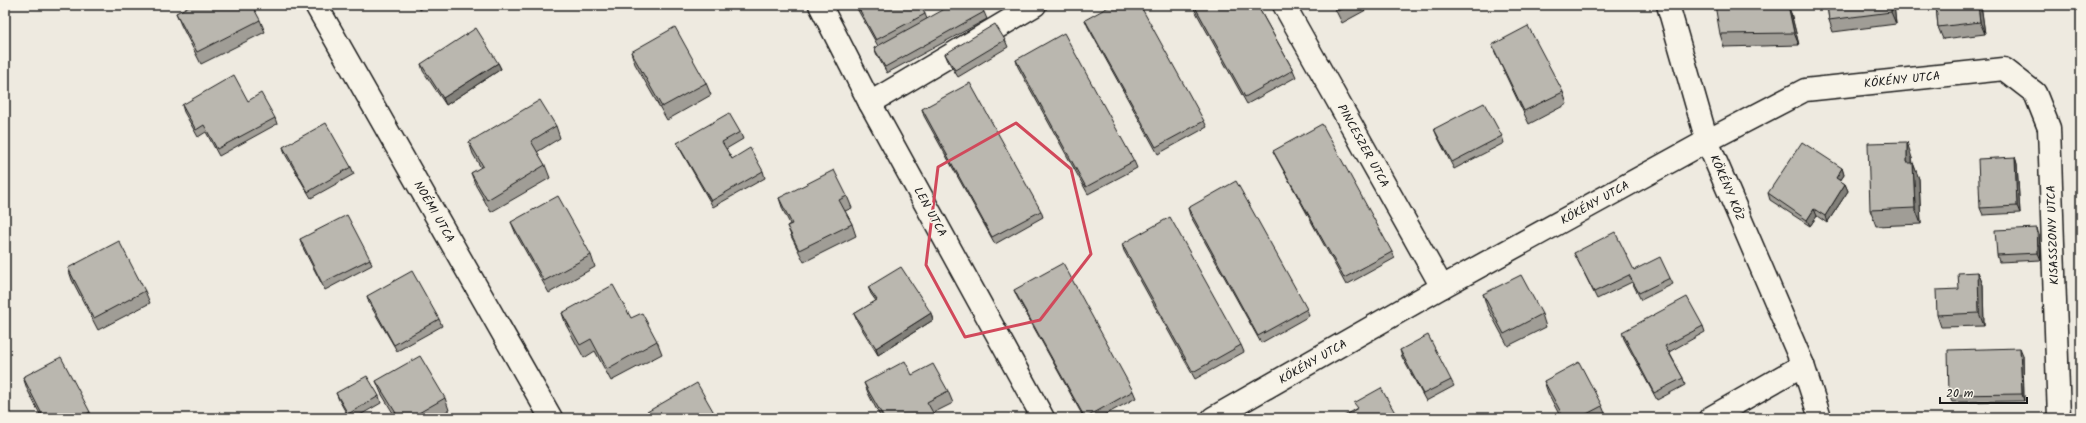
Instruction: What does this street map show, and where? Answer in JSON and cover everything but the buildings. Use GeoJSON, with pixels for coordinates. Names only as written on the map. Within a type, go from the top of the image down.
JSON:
{"type":"FeatureCollection","features":[{"type":"Feature","properties":{"kind":"street","name":"NOÉMI UTCA"},"geometry":{"type":"LineString","coordinates":[[316,5],[551,418]]}},
{"type":"Feature","properties":{"kind":"street","name":"LEN UTCA"},"geometry":{"type":"LineString","coordinates":[[820,5],[870,103],[1043,418]]}},
{"type":"Feature","properties":{"kind":"street"},"geometry":{"type":"LineString","coordinates":[[870,103],[1036,5]]}},
{"type":"Feature","properties":{"kind":"street","name":"PINCESZER UTCA"},"geometry":{"type":"LineString","coordinates":[[1284,5],[1442,287]]}},
{"type":"Feature","properties":{"kind":"street","name":"KÖKÉNY KÖZ"},"geometry":{"type":"LineString","coordinates":[[1668,5],[1707,141],[1803,364],[1820,418]]}},
{"type":"Feature","properties":{"kind":"street","name":"KÖKÉNY UTCA"},"geometry":{"type":"LineString","coordinates":[[1213,418],[1442,287],[1707,141],[1805,90],[2004,69]]}},
{"type":"Feature","properties":{"kind":"street","name":"KISASSZONY UTCA"},"geometry":{"type":"LineString","coordinates":[[2004,69],[2035,93],[2049,128],[2059,418]]}},
{"type":"Feature","properties":{"kind":"street"},"geometry":{"type":"LineString","coordinates":[[1710,418],[1803,364]]}},
{"type":"Feature","properties":{"kind":"highlighted area"},"geometry":{"type":"Polygon","coordinates":[[[1016,123],[1071,169],[1091,254],[1040,320],[965,337],[926,265],[938,167],[1016,123]]]}}]}
